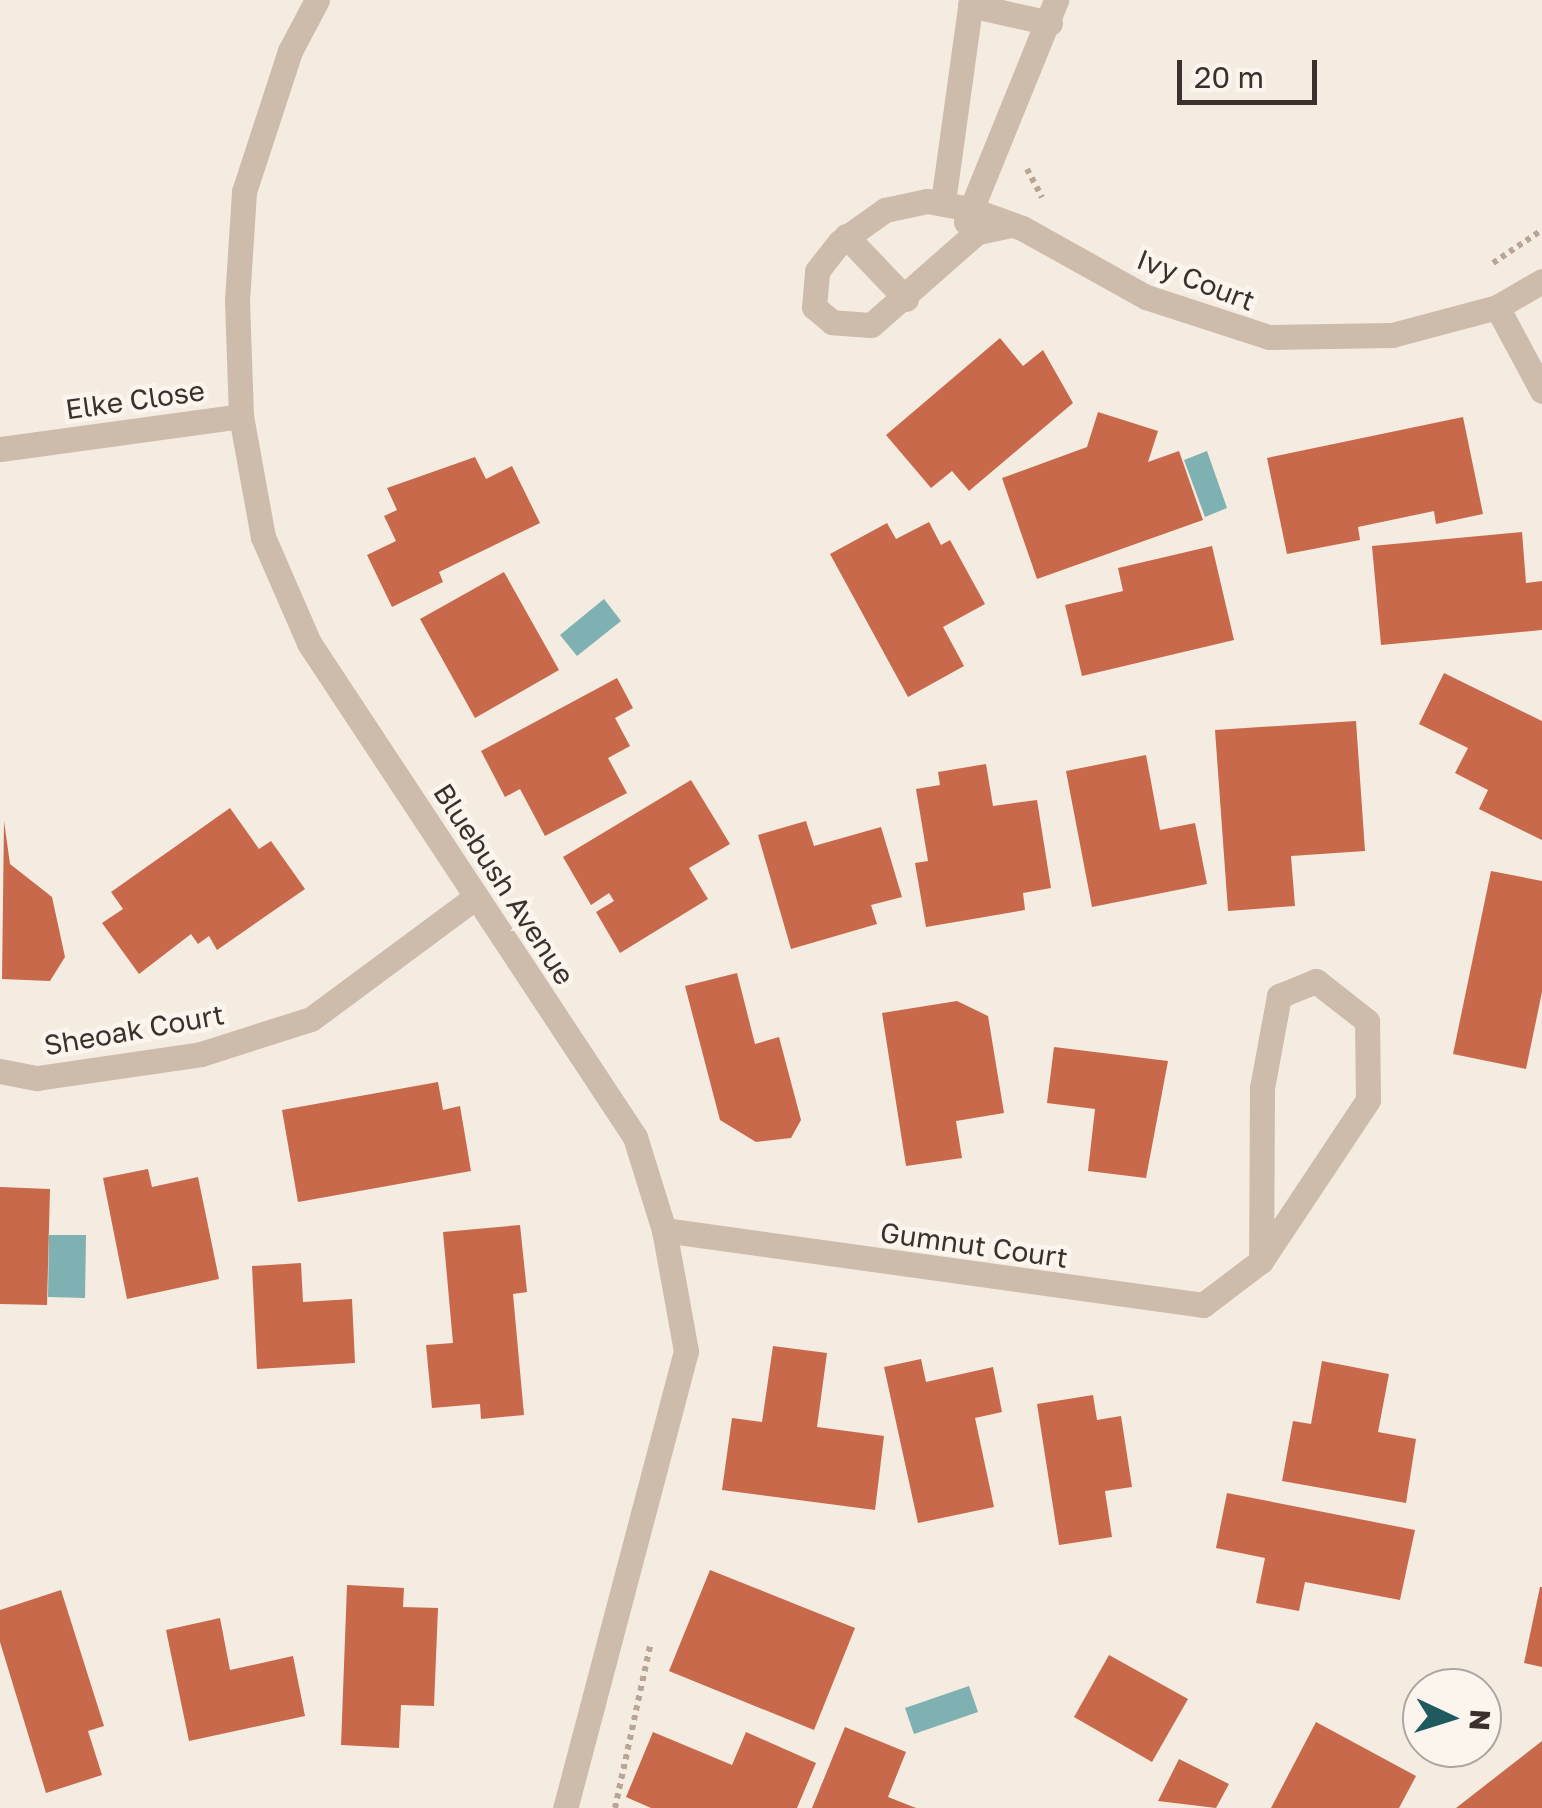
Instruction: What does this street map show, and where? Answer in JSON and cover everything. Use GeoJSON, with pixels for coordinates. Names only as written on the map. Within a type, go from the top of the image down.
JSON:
{"type":"FeatureCollection","features":[{"type":"Feature","properties":{"kind":"street","name":"Bluebush Avenue"},"geometry":{"type":"LineString","coordinates":[[318,0],[290,51],[244,192],[237,301],[241,416],[262,537],[309,643],[634,1137],[664,1230],[686,1352],[565,1808]]}},
{"type":"Feature","properties":{"kind":"street"},"geometry":{"type":"LineString","coordinates":[[943,202],[970,2],[1053,12],[954,252]]}},
{"type":"Feature","properties":{"kind":"street","name":"Ivy Court"},"geometry":{"type":"LineString","coordinates":[[1012,225],[987,226],[871,325],[821,316],[813,281],[846,236],[897,206],[943,202],[1012,225],[1146,298],[1250,334],[1366,339],[1497,306],[1542,281]]}},
{"type":"Feature","properties":{"kind":"street"},"geometry":{"type":"LineString","coordinates":[[846,236],[906,299]]}},
{"type":"Feature","properties":{"kind":"street"},"geometry":{"type":"LineString","coordinates":[[1497,306],[1542,391]]}},
{"type":"Feature","properties":{"kind":"street","name":"Elke Close"},"geometry":{"type":"LineString","coordinates":[[0,449],[241,416]]}},
{"type":"Feature","properties":{"kind":"street","name":"Elke Close"},"geometry":{"type":"LineString","coordinates":[[0,428],[38,444]]}},
{"type":"Feature","properties":{"kind":"street","name":"Sheoak Court"},"geometry":{"type":"LineString","coordinates":[[0,1071],[37,1078],[201,1054],[311,1020],[476,897]]}},
{"type":"Feature","properties":{"kind":"street","name":"Gumnut Court"},"geometry":{"type":"LineString","coordinates":[[664,1230],[1204,1305],[1260,1261],[1368,1100],[1367,1021],[1316,981],[1279,996],[1262,1088],[1260,1261]]}},
{"type":"Feature","properties":{"kind":"path"},"geometry":{"type":"LineString","coordinates":[[1027,151],[1033,185],[1056,206]]}},
{"type":"Feature","properties":{"kind":"path"},"geometry":{"type":"LineString","coordinates":[[1487,267],[1542,230]]}},
{"type":"Feature","properties":{"kind":"water"},"geometry":{"type":"Polygon","coordinates":[[[1207,451],[1227,508],[1205,517],[1184,460],[1207,451]]]}},
{"type":"Feature","properties":{"kind":"water"},"geometry":{"type":"Polygon","coordinates":[[[604,599],[621,621],[577,656],[560,635],[604,599]]]}},
{"type":"Feature","properties":{"kind":"water"},"geometry":{"type":"Polygon","coordinates":[[[49,1235],[86,1235],[85,1298],[48,1297],[49,1235]]]}},
{"type":"Feature","properties":{"kind":"water"},"geometry":{"type":"Polygon","coordinates":[[[969,1686],[978,1712],[914,1734],[905,1708],[969,1686]]]}},
{"type":"Feature","properties":{"kind":"building"},"geometry":{"type":"Polygon","coordinates":[[[1000,338],[1023,366],[1043,350],[1073,403],[969,491],[952,471],[931,488],[886,435],[1000,338]]]}},
{"type":"Feature","properties":{"kind":"building"},"geometry":{"type":"Polygon","coordinates":[[[1098,412],[1158,431],[1148,462],[1179,451],[1203,520],[1037,579],[1002,478],[1087,447],[1098,412]]]}},
{"type":"Feature","properties":{"kind":"building"},"geometry":{"type":"Polygon","coordinates":[[[1463,417],[1483,514],[1436,524],[1434,511],[1358,527],[1360,540],[1287,554],[1267,458],[1463,417]]]}},
{"type":"Feature","properties":{"kind":"building"},"geometry":{"type":"Polygon","coordinates":[[[475,457],[486,479],[512,466],[540,523],[439,572],[443,582],[392,607],[367,555],[396,541],[384,516],[397,510],[387,488],[475,457]]]}},
{"type":"Feature","properties":{"kind":"building"},"geometry":{"type":"Polygon","coordinates":[[[929,522],[941,545],[950,540],[985,604],[943,627],[964,666],[908,697],[830,554],[887,523],[896,539],[929,522]]]}},
{"type":"Feature","properties":{"kind":"building"},"geometry":{"type":"Polygon","coordinates":[[[1522,532],[1526,583],[1542,581],[1542,630],[1381,645],[1372,546],[1522,532]]]}},
{"type":"Feature","properties":{"kind":"building"},"geometry":{"type":"Polygon","coordinates":[[[1212,546],[1234,640],[1082,676],[1065,605],[1123,591],[1118,568],[1212,546]]]}},
{"type":"Feature","properties":{"kind":"building"},"geometry":{"type":"Polygon","coordinates":[[[504,572],[559,670],[475,718],[420,619],[504,572]]]}},
{"type":"Feature","properties":{"kind":"building"},"geometry":{"type":"Polygon","coordinates":[[[1444,673],[1542,721],[1542,840],[1479,809],[1488,790],[1455,773],[1468,748],[1419,724],[1444,673]]]}},
{"type":"Feature","properties":{"kind":"building"},"geometry":{"type":"Polygon","coordinates":[[[617,678],[633,708],[615,718],[630,746],[608,758],[627,793],[545,836],[520,789],[505,797],[481,751],[617,678]]]}},
{"type":"Feature","properties":{"kind":"building"},"geometry":{"type":"Polygon","coordinates":[[[1356,721],[1365,851],[1291,856],[1295,906],[1228,911],[1215,730],[1356,721]]]}},
{"type":"Feature","properties":{"kind":"building"},"geometry":{"type":"Polygon","coordinates":[[[1146,755],[1160,830],[1195,823],[1207,884],[1092,907],[1066,771],[1146,755]]]}},
{"type":"Feature","properties":{"kind":"building"},"geometry":{"type":"Polygon","coordinates":[[[986,764],[993,806],[1037,800],[1051,888],[1023,893],[1025,910],[926,927],[915,863],[928,861],[916,789],[940,785],[938,772],[986,764]]]}},
{"type":"Feature","properties":{"kind":"building"},"geometry":{"type":"Polygon","coordinates":[[[691,780],[730,844],[689,868],[708,899],[620,953],[596,912],[614,901],[609,893],[591,905],[563,857],[691,780]]]}},
{"type":"Feature","properties":{"kind":"building"},"geometry":{"type":"Polygon","coordinates":[[[230,808],[259,849],[271,841],[305,889],[217,950],[209,936],[198,944],[191,934],[139,974],[102,923],[123,909],[111,892],[230,808]]]}},
{"type":"Feature","properties":{"kind":"building"},"geometry":{"type":"Polygon","coordinates":[[[4,821],[10,864],[52,897],[65,957],[50,981],[2,979],[4,821]]]}},
{"type":"Feature","properties":{"kind":"building"},"geometry":{"type":"Polygon","coordinates":[[[806,821],[814,846],[881,827],[902,897],[871,905],[877,924],[791,949],[758,835],[806,821]]]}},
{"type":"Feature","properties":{"kind":"building"},"geometry":{"type":"Polygon","coordinates":[[[1491,871],[1542,881],[1542,992],[1526,1069],[1453,1054],[1491,871]]]}},
{"type":"Feature","properties":{"kind":"building"},"geometry":{"type":"Polygon","coordinates":[[[737,973],[755,1044],[779,1037],[801,1120],[791,1138],[756,1142],[720,1120],[685,986],[737,973]]]}},
{"type":"Feature","properties":{"kind":"building"},"geometry":{"type":"Polygon","coordinates":[[[957,1001],[988,1016],[1004,1113],[956,1121],[962,1158],[906,1166],[882,1013],[957,1001]]]}},
{"type":"Feature","properties":{"kind":"building"},"geometry":{"type":"Polygon","coordinates":[[[1054,1047],[1168,1061],[1146,1178],[1088,1171],[1095,1109],[1047,1103],[1054,1047]]]}},
{"type":"Feature","properties":{"kind":"building"},"geometry":{"type":"Polygon","coordinates":[[[438,1082],[443,1110],[460,1106],[471,1171],[298,1202],[282,1110],[438,1082]]]}},
{"type":"Feature","properties":{"kind":"building"},"geometry":{"type":"Polygon","coordinates":[[[148,1169],[152,1187],[198,1177],[219,1279],[127,1299],[103,1178],[148,1169]]]}},
{"type":"Feature","properties":{"kind":"building"},"geometry":{"type":"Polygon","coordinates":[[[0,1187],[50,1189],[47,1305],[0,1304],[0,1187]]]}},
{"type":"Feature","properties":{"kind":"building"},"geometry":{"type":"Polygon","coordinates":[[[520,1225],[527,1292],[513,1294],[524,1415],[481,1419],[480,1404],[432,1408],[426,1345],[453,1343],[443,1232],[520,1225]]]}},
{"type":"Feature","properties":{"kind":"building"},"geometry":{"type":"Polygon","coordinates":[[[301,1263],[303,1302],[352,1299],[355,1363],[257,1369],[252,1266],[301,1263]]]}},
{"type":"Feature","properties":{"kind":"building"},"geometry":{"type":"Polygon","coordinates":[[[773,1346],[827,1353],[817,1427],[884,1436],[875,1510],[722,1490],[732,1418],[762,1422],[773,1346]]]}},
{"type":"Feature","properties":{"kind":"building"},"geometry":{"type":"Polygon","coordinates":[[[921,1359],[926,1382],[993,1367],[1002,1412],[975,1418],[994,1507],[918,1523],[884,1367],[921,1359]]]}},
{"type":"Feature","properties":{"kind":"building"},"geometry":{"type":"Polygon","coordinates":[[[1322,1361],[1389,1374],[1378,1432],[1416,1439],[1406,1503],[1282,1481],[1293,1421],[1311,1424],[1322,1361]]]}},
{"type":"Feature","properties":{"kind":"building"},"geometry":{"type":"Polygon","coordinates":[[[1093,1395],[1097,1420],[1121,1416],[1132,1487],[1105,1491],[1112,1537],[1059,1545],[1037,1404],[1093,1395]]]}},
{"type":"Feature","properties":{"kind":"building"},"geometry":{"type":"Polygon","coordinates":[[[1227,1493],[1415,1530],[1400,1600],[1305,1582],[1299,1611],[1256,1603],[1265,1558],[1216,1548],[1227,1493]]]}},
{"type":"Feature","properties":{"kind":"building"},"geometry":{"type":"Polygon","coordinates":[[[710,1570],[855,1628],[814,1730],[669,1671],[710,1570]]]}},
{"type":"Feature","properties":{"kind":"building"},"geometry":{"type":"Polygon","coordinates":[[[347,1585],[404,1588],[403,1607],[438,1608],[434,1706],[401,1705],[399,1748],[341,1745],[347,1585]]]}},
{"type":"Feature","properties":{"kind":"building"},"geometry":{"type":"Polygon","coordinates":[[[1542,1587],[1542,1667],[1524,1663],[1542,1587]]]}},
{"type":"Feature","properties":{"kind":"building"},"geometry":{"type":"Polygon","coordinates":[[[61,1590],[104,1726],[88,1731],[102,1775],[46,1793],[0,1642],[0,1610],[61,1590]]]}},
{"type":"Feature","properties":{"kind":"building"},"geometry":{"type":"Polygon","coordinates":[[[220,1618],[230,1670],[293,1656],[305,1716],[189,1741],[166,1630],[220,1618]]]}},
{"type":"Feature","properties":{"kind":"building"},"geometry":{"type":"Polygon","coordinates":[[[1109,1655],[1188,1699],[1152,1762],[1074,1717],[1109,1655]]]}},
{"type":"Feature","properties":{"kind":"building"},"geometry":{"type":"Polygon","coordinates":[[[1316,1722],[1416,1776],[1399,1808],[1271,1808],[1316,1722]]]}},
{"type":"Feature","properties":{"kind":"building"},"geometry":{"type":"Polygon","coordinates":[[[845,1727],[906,1752],[888,1797],[916,1808],[812,1808],[845,1727]]]}},
{"type":"Feature","properties":{"kind":"building"},"geometry":{"type":"Polygon","coordinates":[[[653,1732],[732,1765],[746,1732],[816,1763],[797,1808],[651,1808],[626,1797],[653,1732]]]}},
{"type":"Feature","properties":{"kind":"building"},"geometry":{"type":"Polygon","coordinates":[[[1542,1741],[1542,1808],[1456,1808],[1542,1741]]]}},
{"type":"Feature","properties":{"kind":"building"},"geometry":{"type":"Polygon","coordinates":[[[1179,1759],[1229,1784],[1216,1808],[1158,1801],[1179,1759]]]}}]}
